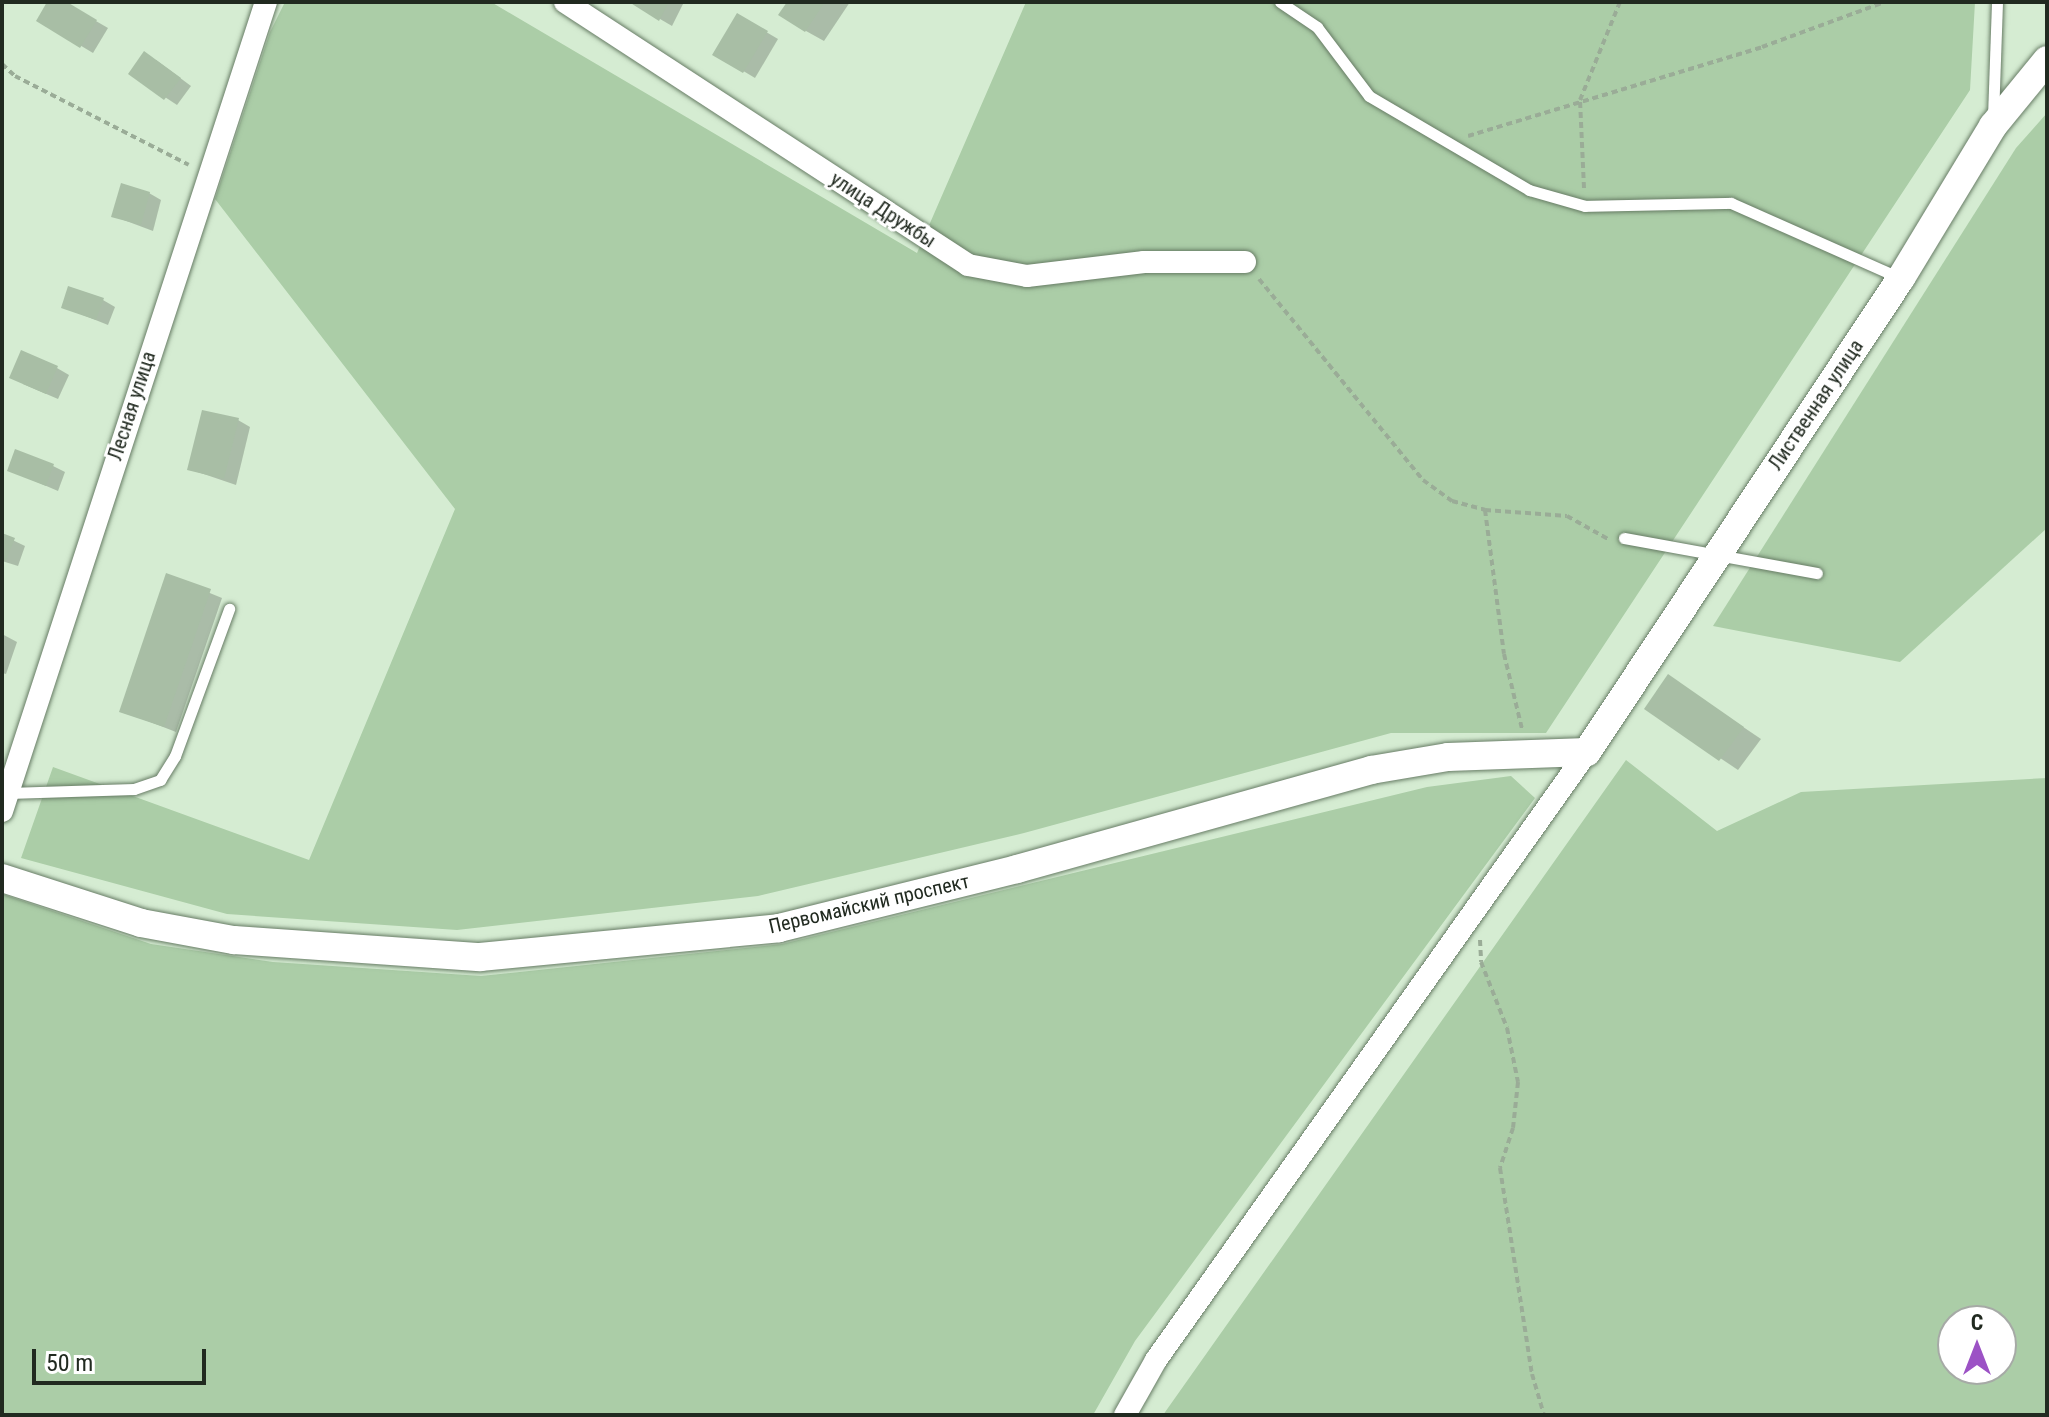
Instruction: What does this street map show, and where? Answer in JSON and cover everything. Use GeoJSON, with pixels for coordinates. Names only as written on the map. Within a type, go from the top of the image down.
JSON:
{"type":"FeatureCollection","features":[{"type":"Feature","properties":{"kind":"street","name":"Лесная улица"},"geometry":{"type":"LineString","coordinates":[[5,802],[207,174],[266,2]]}},
{"type":"Feature","properties":{"kind":"street","name":"улица Дружбы"},"geometry":{"type":"LineString","coordinates":[[565,2],[968,265],[1027,276],[1144,262],[1245,262]]}},
{"type":"Feature","properties":{"kind":"street","name":"Лиственная улица"},"geometry":{"type":"LineString","coordinates":[[1587,752],[1901,278],[1993,126],[2047,60]]}},
{"type":"Feature","properties":{"kind":"street","name":"Первомайский проспект"},"geometry":{"type":"LineString","coordinates":[[2,878],[141,923],[234,940],[480,957],[779,928],[1017,869],[1371,770],[1448,757],[1587,752]]}},
{"type":"Feature","properties":{"kind":"street"},"geometry":{"type":"LineString","coordinates":[[1125,1415],[1156,1360],[1587,752]]}},
{"type":"Feature","properties":{"kind":"lane"},"geometry":{"type":"LineString","coordinates":[[1280,2],[1317,27],[1369,96],[1443,144],[1529,190],[1585,206],[1731,203],[1901,278]]}},
{"type":"Feature","properties":{"kind":"lane"},"geometry":{"type":"LineString","coordinates":[[1993,126],[1997,2]]}},
{"type":"Feature","properties":{"kind":"lane"},"geometry":{"type":"LineString","coordinates":[[1624,538],[1718,552],[1817,573]]}},
{"type":"Feature","properties":{"kind":"lane"},"geometry":{"type":"LineString","coordinates":[[5,802],[134,789],[160,780],[175,756],[229,609]]}},
{"type":"Feature","properties":{"kind":"path"},"geometry":{"type":"LineString","coordinates":[[1585,206],[1580,100],[1620,2]]}},
{"type":"Feature","properties":{"kind":"path"},"geometry":{"type":"LineString","coordinates":[[1443,144],[1762,47],[1885,2]]}},
{"type":"Feature","properties":{"kind":"path"},"geometry":{"type":"LineString","coordinates":[[2,64],[15,76],[207,174]]}},
{"type":"Feature","properties":{"kind":"path"},"geometry":{"type":"LineString","coordinates":[[1245,262],[1423,480],[1452,501],[1485,510],[1567,516],[1605,539],[1624,538]]}},
{"type":"Feature","properties":{"kind":"path"},"geometry":{"type":"LineString","coordinates":[[1485,510],[1504,654],[1529,754]]}},
{"type":"Feature","properties":{"kind":"path"},"geometry":{"type":"LineString","coordinates":[[1480,937],[1481,962],[1507,1028],[1518,1082],[1513,1128],[1500,1168],[1532,1374],[1544,1415]]}},
{"type":"Feature","properties":{"kind":"green space"},"geometry":{"type":"Polygon","coordinates":[[[285,2],[491,2],[917,253],[1026,2],[1975,2],[1970,90],[1546,733],[1391,733],[1024,833],[758,896],[457,930],[227,914],[21,858],[53,767],[309,860],[455,509],[215,199],[270,32],[285,2]]]}},
{"type":"Feature","properties":{"kind":"green space"},"geometry":{"type":"Polygon","coordinates":[[[2047,113],[2047,528],[1900,662],[1713,626],[2016,148],[2047,113]]]}},
{"type":"Feature","properties":{"kind":"green space"},"geometry":{"type":"Polygon","coordinates":[[[1626,760],[1717,831],[1801,792],[2047,778],[2047,1415],[1163,1415],[1626,760]]]}},
{"type":"Feature","properties":{"kind":"green space"},"geometry":{"type":"Polygon","coordinates":[[[1511,776],[1535,798],[1135,1341],[1093,1415],[2,1415],[2,894],[151,944],[273,962],[481,976],[782,944],[1427,787],[1511,776]]]}},
{"type":"Feature","properties":{"kind":"building"},"geometry":{"type":"Polygon","coordinates":[[[47,2],[67,2],[97,20],[80,48],[36,21],[47,2]]]}},
{"type":"Feature","properties":{"kind":"building"},"geometry":{"type":"Polygon","coordinates":[[[629,2],[669,2],[659,21],[629,2]]]}},
{"type":"Feature","properties":{"kind":"building"},"geometry":{"type":"Polygon","coordinates":[[[787,2],[825,2],[805,32],[778,15],[787,2]]]}},
{"type":"Feature","properties":{"kind":"building"},"geometry":{"type":"Polygon","coordinates":[[[737,13],[768,31],[743,73],[712,55],[737,13]]]}},
{"type":"Feature","properties":{"kind":"building"},"geometry":{"type":"Polygon","coordinates":[[[144,51],[181,78],[164,100],[128,74],[144,51]]]}},
{"type":"Feature","properties":{"kind":"building"},"geometry":{"type":"Polygon","coordinates":[[[121,183],[150,192],[141,225],[111,217],[121,183]]]}},
{"type":"Feature","properties":{"kind":"building"},"geometry":{"type":"Polygon","coordinates":[[[68,286],[104,298],[96,320],[61,308],[68,286]]]}},
{"type":"Feature","properties":{"kind":"building"},"geometry":{"type":"Polygon","coordinates":[[[21,350],[58,366],[46,394],[9,378],[21,350]]]}},
{"type":"Feature","properties":{"kind":"building"},"geometry":{"type":"Polygon","coordinates":[[[202,410],[239,418],[224,479],[187,470],[202,410]]]}},
{"type":"Feature","properties":{"kind":"building"},"geometry":{"type":"Polygon","coordinates":[[[15,449],[54,464],[46,486],[7,471],[15,449]]]}},
{"type":"Feature","properties":{"kind":"building"},"geometry":{"type":"Polygon","coordinates":[[[2,533],[15,538],[6,561],[2,560],[2,533]]]}},
{"type":"Feature","properties":{"kind":"building"},"geometry":{"type":"Polygon","coordinates":[[[166,573],[211,589],[164,727],[119,712],[166,573]]]}},
{"type":"Feature","properties":{"kind":"building"},"geometry":{"type":"Polygon","coordinates":[[[1668,674],[1744,727],[1719,761],[1644,709],[1668,674]]]}}]}
